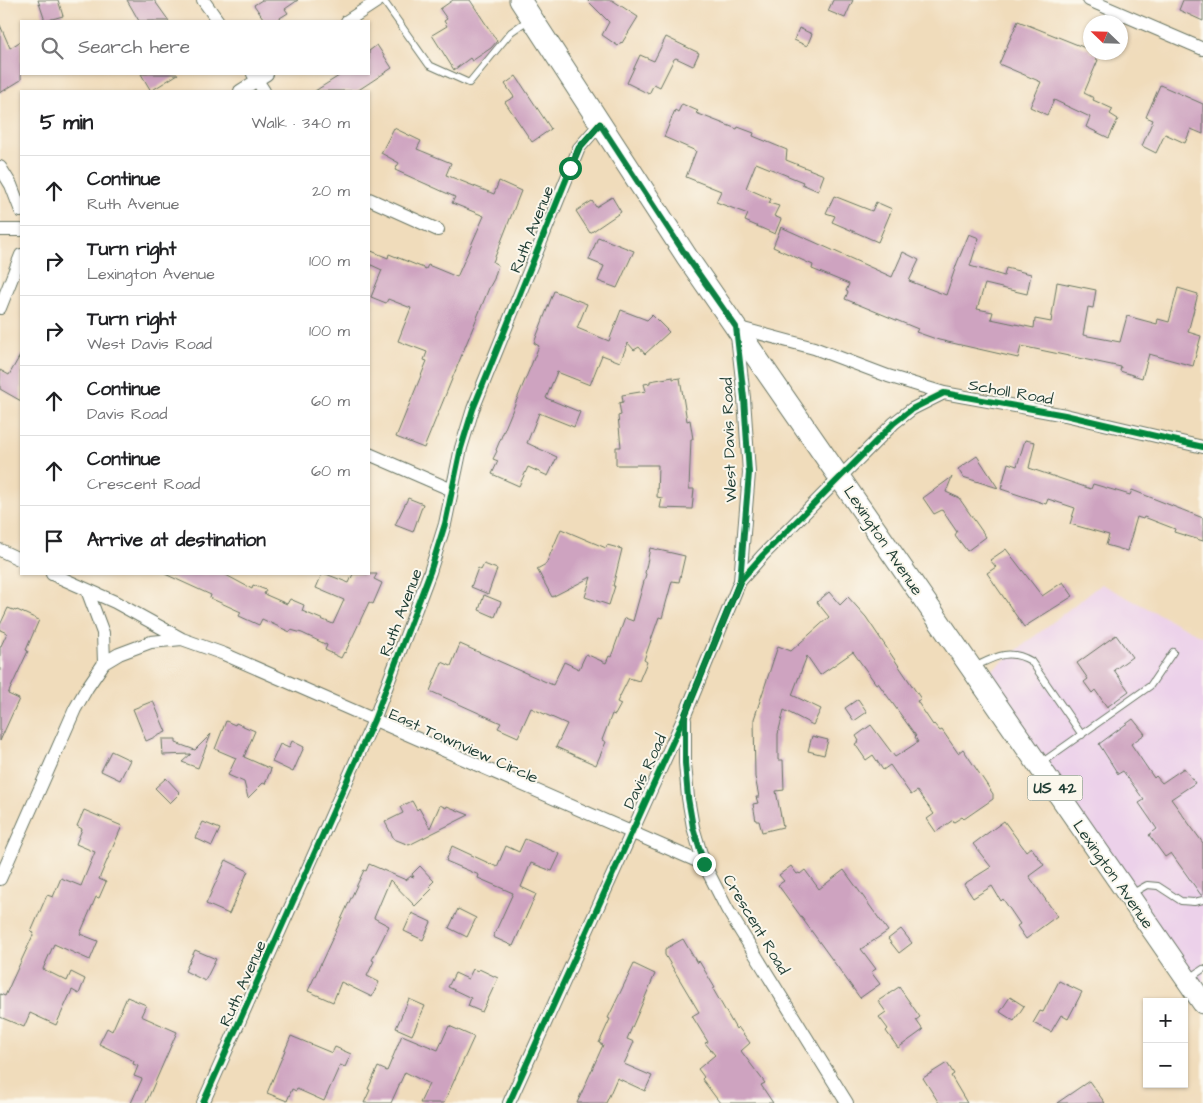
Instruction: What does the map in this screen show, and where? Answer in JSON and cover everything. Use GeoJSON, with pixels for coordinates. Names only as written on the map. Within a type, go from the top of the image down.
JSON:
{"type":"FeatureCollection","features":[{"type":"Feature","properties":{"kind":"main road","name":"Lexington Avenue"},"geometry":{"type":"LineString","coordinates":[[525,9],[687,257],[1128,895],[1195,975],[1203,1003]]}},
{"type":"Feature","properties":{"kind":"street"},"geometry":{"type":"LineString","coordinates":[[203,0],[217,20]]}},
{"type":"Feature","properties":{"kind":"street"},"geometry":{"type":"LineString","coordinates":[[349,20],[379,0]]}},
{"type":"Feature","properties":{"kind":"street"},"geometry":{"type":"LineString","coordinates":[[1090,0],[1203,49]]}},
{"type":"Feature","properties":{"kind":"street"},"geometry":{"type":"LineString","coordinates":[[241,90],[259,76],[264,90]]}},
{"type":"Feature","properties":{"kind":"street","name":"Ruth Avenue"},"geometry":{"type":"LineString","coordinates":[[203,1103],[374,720],[430,572],[445,524],[461,448],[473,409],[579,148],[600,124]]}},
{"type":"Feature","properties":{"kind":"street"},"geometry":{"type":"LineString","coordinates":[[0,168],[11,185],[20,208]]}},
{"type":"Feature","properties":{"kind":"street"},"geometry":{"type":"LineString","coordinates":[[370,200],[438,230]]}},
{"type":"Feature","properties":{"kind":"street"},"geometry":{"type":"LineString","coordinates":[[0,230],[20,230]]}},
{"type":"Feature","properties":{"kind":"street"},"geometry":{"type":"LineString","coordinates":[[0,308],[20,258]]}},
{"type":"Feature","properties":{"kind":"street","name":"Scholl Road"},"geometry":{"type":"LineString","coordinates":[[736,327],[814,348],[888,376],[944,393],[1074,417],[1203,447]]}},
{"type":"Feature","properties":{"kind":"street","name":"West Davis Road"},"geometry":{"type":"LineString","coordinates":[[736,327],[744,398],[749,473],[740,581]]}},
{"type":"Feature","properties":{"kind":"street","name":"Scholl Road"},"geometry":{"type":"LineString","coordinates":[[840,476],[894,423],[912,409],[944,393]]}},
{"type":"Feature","properties":{"kind":"street"},"geometry":{"type":"LineString","coordinates":[[370,454],[452,490]]}},
{"type":"Feature","properties":{"kind":"street","name":"Davis Road"},"geometry":{"type":"LineString","coordinates":[[509,1103],[685,715],[740,581],[763,554],[840,476]]}},
{"type":"Feature","properties":{"kind":"street"},"geometry":{"type":"LineString","coordinates":[[0,550],[20,560]]}},
{"type":"Feature","properties":{"kind":"street","name":"East Townview Circle"},"geometry":{"type":"LineString","coordinates":[[54,575],[115,602],[182,639],[224,654],[704,864]]}},
{"type":"Feature","properties":{"kind":"street"},"geometry":{"type":"LineString","coordinates":[[87,590],[103,633],[104,663]]}},
{"type":"Feature","properties":{"kind":"street"},"geometry":{"type":"LineString","coordinates":[[0,879],[75,709],[104,663],[119,654],[151,642],[182,639]]}},
{"type":"Feature","properties":{"kind":"street","name":"Crescent Road"},"geometry":{"type":"LineString","coordinates":[[685,715],[685,763],[688,798],[693,827],[704,864],[728,909],[847,1103]]}},
{"type":"Feature","properties":{"kind":"lane"},"geometry":{"type":"LineString","coordinates":[[383,0],[429,65],[469,83],[510,32],[525,9]]}},
{"type":"Feature","properties":{"kind":"lane"},"geometry":{"type":"LineString","coordinates":[[1038,765],[1150,686],[1173,652]]}},
{"type":"Feature","properties":{"kind":"lane"},"geometry":{"type":"LineString","coordinates":[[972,668],[993,658],[1010,654],[1020,655],[1030,661],[1082,735]]}},
{"type":"Feature","properties":{"kind":"lane"},"geometry":{"type":"LineString","coordinates":[[1128,895],[1149,886],[1158,886],[1181,901],[1194,902],[1203,900]]}},
{"type":"Feature","properties":{"kind":"shaded area"},"geometry":{"type":"Polygon","coordinates":[[[1101,584],[1203,637],[1203,1009],[979,680],[1101,584]]]}},
{"type":"Feature","properties":{"kind":"building"},"geometry":{"type":"Polygon","coordinates":[[[38,0],[58,0],[63,16],[45,20],[38,0]]]}},
{"type":"Feature","properties":{"kind":"building"},"geometry":{"type":"Polygon","coordinates":[[[127,0],[154,0],[168,20],[138,20],[127,0]]]}},
{"type":"Feature","properties":{"kind":"building"},"geometry":{"type":"Polygon","coordinates":[[[262,0],[298,0],[285,9],[288,13],[277,20],[264,20],[254,5],[262,0]]]}},
{"type":"Feature","properties":{"kind":"building"},"geometry":{"type":"Polygon","coordinates":[[[453,0],[470,0],[497,41],[491,48],[472,61],[470,58],[454,70],[432,35],[447,26],[444,21],[447,19],[440,9],[453,0]]]}},
{"type":"Feature","properties":{"kind":"building"},"geometry":{"type":"Polygon","coordinates":[[[587,0],[612,0],[638,17],[622,43],[618,46],[602,35],[609,22],[587,0]]]}},
{"type":"Feature","properties":{"kind":"building"},"geometry":{"type":"Polygon","coordinates":[[[833,0],[853,0],[845,18],[828,11],[833,0]]]}},
{"type":"Feature","properties":{"kind":"building"},"geometry":{"type":"Polygon","coordinates":[[[1183,0],[1203,0],[1203,21],[1179,10],[1183,0]]]}},
{"type":"Feature","properties":{"kind":"building"},"geometry":{"type":"Polygon","coordinates":[[[1018,21],[1083,47],[1083,60],[1098,60],[1084,93],[1094,98],[1093,100],[1113,109],[1110,114],[1118,119],[1109,138],[1086,127],[1090,117],[1054,100],[1047,115],[1030,107],[1041,82],[999,64],[1018,21]]]}},
{"type":"Feature","properties":{"kind":"building"},"geometry":{"type":"Polygon","coordinates":[[[0,25],[10,48],[20,42],[21,80],[0,93],[0,25]]]}},
{"type":"Feature","properties":{"kind":"building"},"geometry":{"type":"Polygon","coordinates":[[[799,28],[812,34],[807,46],[794,40],[799,28]]]}},
{"type":"Feature","properties":{"kind":"building"},"geometry":{"type":"Polygon","coordinates":[[[666,37],[699,53],[693,66],[676,58],[674,59],[660,87],[654,84],[649,94],[627,83],[640,55],[654,61],[666,37]]]}},
{"type":"Feature","properties":{"kind":"building"},"geometry":{"type":"Polygon","coordinates":[[[377,45],[392,68],[359,90],[317,90],[340,75],[370,75],[370,50],[377,45]]]}},
{"type":"Feature","properties":{"kind":"building"},"geometry":{"type":"Polygon","coordinates":[[[142,75],[176,75],[153,90],[150,90],[142,75]]]}},
{"type":"Feature","properties":{"kind":"building"},"geometry":{"type":"Polygon","coordinates":[[[516,76],[551,129],[532,142],[505,102],[514,97],[505,84],[516,76]]]}},
{"type":"Feature","properties":{"kind":"building"},"geometry":{"type":"Polygon","coordinates":[[[1160,85],[1203,104],[1203,134],[1191,129],[1185,143],[1165,134],[1156,153],[1142,146],[1153,120],[1146,117],[1160,85]]]}},
{"type":"Feature","properties":{"kind":"building"},"geometry":{"type":"Polygon","coordinates":[[[682,104],[698,111],[696,113],[737,129],[738,127],[754,133],[753,136],[787,150],[786,160],[824,175],[818,191],[802,184],[803,182],[756,163],[746,188],[771,199],[769,203],[779,206],[774,216],[781,219],[775,234],[745,221],[748,214],[716,202],[721,191],[686,177],[696,151],[664,137],[675,110],[678,112],[682,104]]]}},
{"type":"Feature","properties":{"kind":"building"},"geometry":{"type":"Polygon","coordinates":[[[394,128],[421,141],[417,149],[451,163],[446,175],[494,194],[499,181],[521,191],[493,262],[498,265],[494,279],[424,448],[396,437],[427,361],[424,360],[427,352],[398,341],[411,308],[388,299],[386,303],[371,297],[382,270],[370,264],[370,250],[388,258],[389,254],[426,269],[428,265],[457,277],[484,216],[452,203],[455,197],[395,170],[399,163],[381,153],[394,128]]]}},
{"type":"Feature","properties":{"kind":"building"},"geometry":{"type":"Polygon","coordinates":[[[834,196],[872,211],[876,202],[892,209],[878,242],[832,222],[835,216],[826,213],[834,196]]]}},
{"type":"Feature","properties":{"kind":"building"},"geometry":{"type":"Polygon","coordinates":[[[612,197],[621,212],[590,233],[576,211],[592,201],[596,207],[612,197]]]}},
{"type":"Feature","properties":{"kind":"building"},"geometry":{"type":"Polygon","coordinates":[[[781,227],[892,277],[903,252],[919,260],[909,281],[946,295],[969,234],[979,238],[970,266],[1004,276],[1006,268],[1031,274],[1027,294],[985,284],[977,309],[993,312],[991,319],[1034,328],[1035,319],[1051,322],[1057,282],[1096,290],[1093,308],[1088,307],[1083,335],[1120,342],[1127,316],[1157,324],[1158,319],[1169,322],[1178,288],[1198,294],[1188,332],[1201,336],[1193,366],[1149,354],[1142,378],[1120,371],[1121,367],[1021,346],[1018,358],[939,340],[916,332],[918,329],[845,299],[849,284],[812,269],[813,265],[773,247],[781,227]]]}},
{"type":"Feature","properties":{"kind":"building"},"geometry":{"type":"Polygon","coordinates":[[[598,237],[634,251],[617,288],[598,281],[604,266],[589,260],[598,237]]]}},
{"type":"Feature","properties":{"kind":"building"},"geometry":{"type":"Polygon","coordinates":[[[554,291],[587,304],[577,328],[609,341],[621,310],[647,320],[652,315],[669,332],[645,354],[639,347],[634,350],[628,343],[620,362],[602,355],[590,385],[557,372],[546,398],[580,412],[574,427],[539,413],[527,443],[557,457],[548,476],[528,467],[519,486],[492,474],[498,461],[493,459],[539,346],[534,343],[554,291]]]}},
{"type":"Feature","properties":{"kind":"building"},"geometry":{"type":"Polygon","coordinates":[[[20,356],[20,400],[0,389],[0,370],[9,375],[20,356]]]}},
{"type":"Feature","properties":{"kind":"building"},"geometry":{"type":"Polygon","coordinates":[[[673,377],[673,379],[680,378],[687,421],[690,420],[693,439],[691,439],[689,489],[694,489],[692,509],[660,508],[662,498],[657,497],[658,465],[616,465],[616,447],[621,447],[618,416],[621,415],[619,403],[623,402],[622,395],[646,391],[644,384],[650,383],[650,381],[673,377]]]}},
{"type":"Feature","properties":{"kind":"building"},"geometry":{"type":"Polygon","coordinates":[[[1025,440],[1035,442],[1029,468],[1091,489],[1093,484],[1130,495],[1132,490],[1203,518],[1203,541],[1174,532],[1175,529],[1144,517],[1143,519],[1137,517],[1127,551],[1106,545],[1109,535],[1070,524],[1075,508],[1048,499],[1046,504],[1001,489],[1008,463],[1017,466],[1025,440]]]}},
{"type":"Feature","properties":{"kind":"building"},"geometry":{"type":"Polygon","coordinates":[[[977,456],[998,488],[963,477],[958,469],[977,456]]]}},
{"type":"Feature","properties":{"kind":"building"},"geometry":{"type":"Polygon","coordinates":[[[952,477],[946,492],[959,498],[986,537],[967,551],[955,535],[957,532],[942,510],[934,514],[923,498],[952,477]]]}},
{"type":"Feature","properties":{"kind":"building"},"geometry":{"type":"Polygon","coordinates":[[[408,498],[423,504],[413,532],[395,525],[408,498]]]}},
{"type":"Feature","properties":{"kind":"building"},"geometry":{"type":"Polygon","coordinates":[[[561,529],[606,548],[607,545],[622,549],[613,586],[615,586],[609,605],[585,597],[591,577],[552,597],[537,569],[546,564],[561,529]]]}},
{"type":"Feature","properties":{"kind":"building"},"geometry":{"type":"Polygon","coordinates":[[[650,548],[685,556],[679,582],[672,581],[662,618],[659,617],[644,660],[647,662],[639,681],[629,678],[617,702],[621,704],[615,715],[612,714],[602,740],[606,742],[596,765],[556,747],[567,724],[531,708],[518,737],[498,728],[501,723],[430,691],[442,662],[451,666],[460,644],[553,685],[564,662],[579,669],[586,654],[606,663],[609,656],[611,657],[625,618],[633,621],[646,574],[650,548]]]}},
{"type":"Feature","properties":{"kind":"building"},"geometry":{"type":"Polygon","coordinates":[[[1006,549],[1042,596],[1063,582],[1073,596],[1024,627],[987,573],[996,567],[990,560],[1006,549]]]}},
{"type":"Feature","properties":{"kind":"building"},"geometry":{"type":"Polygon","coordinates":[[[484,564],[497,569],[488,594],[471,587],[478,568],[481,570],[484,564]]]}},
{"type":"Feature","properties":{"kind":"building"},"geometry":{"type":"Polygon","coordinates":[[[377,574],[374,579],[382,583],[373,604],[369,602],[341,658],[325,650],[327,645],[302,633],[291,630],[290,632],[262,619],[259,625],[239,616],[241,612],[210,598],[211,595],[167,575],[226,575],[252,589],[253,585],[266,590],[264,594],[287,604],[290,599],[304,605],[302,611],[333,624],[344,600],[316,588],[322,575],[329,575],[349,583],[353,575],[377,574]]]}},
{"type":"Feature","properties":{"kind":"building"},"geometry":{"type":"Polygon","coordinates":[[[829,592],[840,605],[848,597],[866,617],[921,699],[917,701],[933,725],[940,731],[942,730],[958,753],[963,749],[993,794],[993,799],[964,819],[962,817],[954,822],[953,820],[936,832],[927,819],[934,814],[917,791],[911,795],[890,765],[883,770],[873,755],[866,760],[855,744],[859,741],[856,736],[871,725],[895,757],[918,742],[916,736],[878,683],[876,684],[853,652],[820,675],[807,656],[792,695],[821,709],[813,725],[784,710],[778,734],[778,760],[783,760],[784,790],[776,791],[783,827],[762,832],[759,821],[756,821],[753,804],[758,803],[756,797],[759,797],[755,777],[754,719],[778,646],[791,651],[829,617],[817,602],[829,592]]]}},
{"type":"Feature","properties":{"kind":"building"},"geometry":{"type":"Polygon","coordinates":[[[484,595],[501,602],[495,617],[479,610],[484,595]]]}},
{"type":"Feature","properties":{"kind":"building"},"geometry":{"type":"Polygon","coordinates":[[[8,608],[39,620],[26,650],[28,651],[8,694],[19,699],[0,741],[0,648],[7,633],[0,630],[0,625],[8,608]]]}},
{"type":"Feature","properties":{"kind":"building"},"geometry":{"type":"Polygon","coordinates":[[[1116,635],[1132,657],[1114,670],[1129,691],[1107,707],[1095,690],[1092,693],[1084,682],[1088,679],[1077,663],[1116,635]]]}},
{"type":"Feature","properties":{"kind":"building"},"geometry":{"type":"Polygon","coordinates":[[[858,699],[867,712],[854,721],[845,708],[858,699]]]}},
{"type":"Feature","properties":{"kind":"building"},"geometry":{"type":"Polygon","coordinates":[[[153,701],[166,732],[146,741],[133,709],[153,701]]]}},
{"type":"Feature","properties":{"kind":"building"},"geometry":{"type":"Polygon","coordinates":[[[1133,719],[1145,734],[1131,744],[1154,778],[1156,776],[1162,783],[1184,768],[1195,783],[1171,799],[1203,843],[1203,895],[1201,895],[1171,853],[1165,857],[1149,835],[1157,829],[1139,803],[1144,800],[1123,771],[1118,774],[1099,744],[1133,719]]]}},
{"type":"Feature","properties":{"kind":"building"},"geometry":{"type":"Polygon","coordinates":[[[226,721],[255,731],[244,757],[271,769],[265,784],[263,783],[248,798],[244,782],[228,775],[236,758],[215,749],[226,721]]]}},
{"type":"Feature","properties":{"kind":"building"},"geometry":{"type":"Polygon","coordinates":[[[211,734],[198,768],[182,762],[191,754],[163,755],[162,739],[176,739],[176,743],[195,750],[211,734]]]}},
{"type":"Feature","properties":{"kind":"building"},"geometry":{"type":"Polygon","coordinates":[[[812,736],[828,740],[824,755],[808,751],[812,736]]]}},
{"type":"Feature","properties":{"kind":"building"},"geometry":{"type":"Polygon","coordinates":[[[292,741],[304,747],[293,772],[272,762],[280,744],[289,748],[292,741]]]}},
{"type":"Feature","properties":{"kind":"building"},"geometry":{"type":"Polygon","coordinates":[[[111,751],[130,760],[120,780],[101,771],[111,751]]]}},
{"type":"Feature","properties":{"kind":"building"},"geometry":{"type":"Polygon","coordinates":[[[166,778],[180,793],[170,803],[155,788],[166,778]]]}},
{"type":"Feature","properties":{"kind":"building"},"geometry":{"type":"Polygon","coordinates":[[[412,801],[417,810],[419,808],[430,828],[440,805],[469,815],[409,845],[394,839],[385,822],[403,813],[400,807],[412,801]]]}},
{"type":"Feature","properties":{"kind":"building"},"geometry":{"type":"Polygon","coordinates":[[[84,810],[122,826],[99,879],[106,882],[99,898],[96,897],[80,934],[98,941],[90,960],[54,944],[43,969],[67,981],[71,972],[85,979],[79,994],[72,990],[56,1025],[30,1013],[24,1027],[0,1017],[0,994],[5,996],[34,933],[31,932],[47,895],[53,897],[61,878],[81,886],[95,852],[76,844],[82,829],[77,826],[84,810]]]}},
{"type":"Feature","properties":{"kind":"building"},"geometry":{"type":"Polygon","coordinates":[[[1004,821],[1026,851],[1031,847],[1044,865],[1029,876],[1057,916],[1026,939],[1017,926],[1020,924],[1003,899],[1001,901],[992,886],[973,898],[964,884],[991,867],[973,844],[1004,821]]]}},
{"type":"Feature","properties":{"kind":"building"},"geometry":{"type":"Polygon","coordinates":[[[203,822],[220,829],[212,846],[195,838],[203,822]]]}},
{"type":"Feature","properties":{"kind":"building"},"geometry":{"type":"Polygon","coordinates":[[[525,839],[560,854],[552,871],[531,863],[521,887],[536,894],[513,946],[493,937],[513,893],[478,878],[479,875],[446,861],[452,846],[497,867],[506,846],[519,852],[525,839]]]}},
{"type":"Feature","properties":{"kind":"building"},"geometry":{"type":"Polygon","coordinates":[[[226,860],[248,871],[229,914],[206,904],[226,860]]]}},
{"type":"Feature","properties":{"kind":"building"},"geometry":{"type":"Polygon","coordinates":[[[369,864],[406,880],[411,876],[414,877],[412,874],[420,866],[434,881],[429,886],[432,889],[415,906],[390,880],[374,918],[389,926],[372,960],[374,961],[367,976],[379,982],[372,997],[341,982],[333,1002],[308,991],[364,870],[366,871],[369,864]]]}},
{"type":"Feature","properties":{"kind":"building"},"geometry":{"type":"Polygon","coordinates":[[[791,866],[797,874],[805,870],[819,889],[844,870],[888,931],[861,949],[876,969],[871,972],[880,984],[860,998],[778,885],[784,881],[779,875],[791,866]]]}},
{"type":"Feature","properties":{"kind":"building"},"geometry":{"type":"Polygon","coordinates":[[[458,909],[476,918],[467,937],[449,928],[458,909]]]}},
{"type":"Feature","properties":{"kind":"building"},"geometry":{"type":"Polygon","coordinates":[[[412,913],[431,922],[423,940],[404,931],[412,913]]]}},
{"type":"Feature","properties":{"kind":"building"},"geometry":{"type":"Polygon","coordinates":[[[901,929],[912,943],[899,953],[888,939],[901,929]]]}},
{"type":"Feature","properties":{"kind":"building"},"geometry":{"type":"Polygon","coordinates":[[[683,939],[715,988],[713,989],[736,1029],[738,1027],[750,1043],[741,1051],[765,1083],[761,1085],[773,1103],[720,1103],[702,1079],[704,1077],[698,1069],[715,1055],[705,1043],[708,1042],[692,1016],[699,1012],[665,955],[665,949],[683,939]]]}},
{"type":"Feature","properties":{"kind":"building"},"geometry":{"type":"Polygon","coordinates":[[[195,950],[216,959],[205,981],[185,971],[195,950]]]}},
{"type":"Feature","properties":{"kind":"building"},"geometry":{"type":"Polygon","coordinates":[[[634,964],[655,974],[627,1039],[634,1042],[624,1064],[652,1076],[645,1091],[617,1078],[606,1103],[577,1103],[603,1045],[599,1043],[610,1019],[608,1018],[634,964]]]}},
{"type":"Feature","properties":{"kind":"building"},"geometry":{"type":"Polygon","coordinates":[[[473,969],[478,971],[479,969],[498,978],[482,1012],[468,1006],[471,998],[448,987],[455,973],[468,979],[473,969]]]}},
{"type":"Feature","properties":{"kind":"building"},"geometry":{"type":"Polygon","coordinates":[[[1059,981],[1082,992],[1068,1019],[1061,1015],[1051,1032],[1033,1023],[1040,1011],[1043,1012],[1059,981]]]}},
{"type":"Feature","properties":{"kind":"building"},"geometry":{"type":"Polygon","coordinates":[[[899,987],[920,1017],[916,1020],[923,1030],[898,1048],[879,1017],[886,1012],[878,1001],[899,987]]]}},
{"type":"Feature","properties":{"kind":"building"},"geometry":{"type":"Polygon","coordinates":[[[127,997],[146,1005],[141,1016],[177,1032],[146,1103],[131,1103],[142,1079],[134,1076],[138,1066],[133,1064],[134,1061],[99,1044],[107,1028],[112,1031],[127,997]]]}},
{"type":"Feature","properties":{"kind":"building"},"geometry":{"type":"Polygon","coordinates":[[[1010,997],[1024,1006],[1014,1021],[1000,1012],[1010,997]]]}},
{"type":"Feature","properties":{"kind":"building"},"geometry":{"type":"Polygon","coordinates":[[[409,999],[425,1006],[412,1035],[396,1028],[409,999]]]}},
{"type":"Feature","properties":{"kind":"building"},"geometry":{"type":"Polygon","coordinates":[[[449,1026],[474,1037],[444,1103],[420,1103],[429,1084],[405,1072],[391,1103],[364,1103],[378,1067],[387,1071],[402,1035],[438,1050],[449,1026]]]}},
{"type":"Feature","properties":{"kind":"building"},"geometry":{"type":"Polygon","coordinates":[[[291,1036],[332,1053],[335,1047],[351,1054],[345,1067],[340,1065],[324,1101],[297,1089],[296,1091],[292,1089],[287,1101],[267,1093],[291,1036]]]}},
{"type":"Feature","properties":{"kind":"building"},"geometry":{"type":"Polygon","coordinates":[[[947,1063],[954,1074],[951,1076],[967,1103],[939,1103],[923,1078],[947,1063]]]}},
{"type":"Feature","properties":{"kind":"building"},"geometry":{"type":"Polygon","coordinates":[[[1089,1081],[1105,1103],[1057,1103],[1089,1081]]]}},
{"type":"Feature","properties":{"kind":"cycle path"},"geometry":{"type":"LineString","coordinates":[[203,1103],[374,720],[430,572],[445,524],[461,448],[473,409],[579,148],[600,124]]}},
{"type":"Feature","properties":{"kind":"cycle path"},"geometry":{"type":"LineString","coordinates":[[509,1103],[685,715],[740,581],[763,555],[894,423],[912,409],[944,393],[1065,415],[1203,447]]}},
{"type":"Feature","properties":{"kind":"route"},"geometry":{"type":"LineString","coordinates":[[570,168],[579,148],[600,124],[687,257],[736,327],[744,398],[749,473],[740,581],[685,715],[685,763],[688,798],[693,827],[704,864]]}}]}
